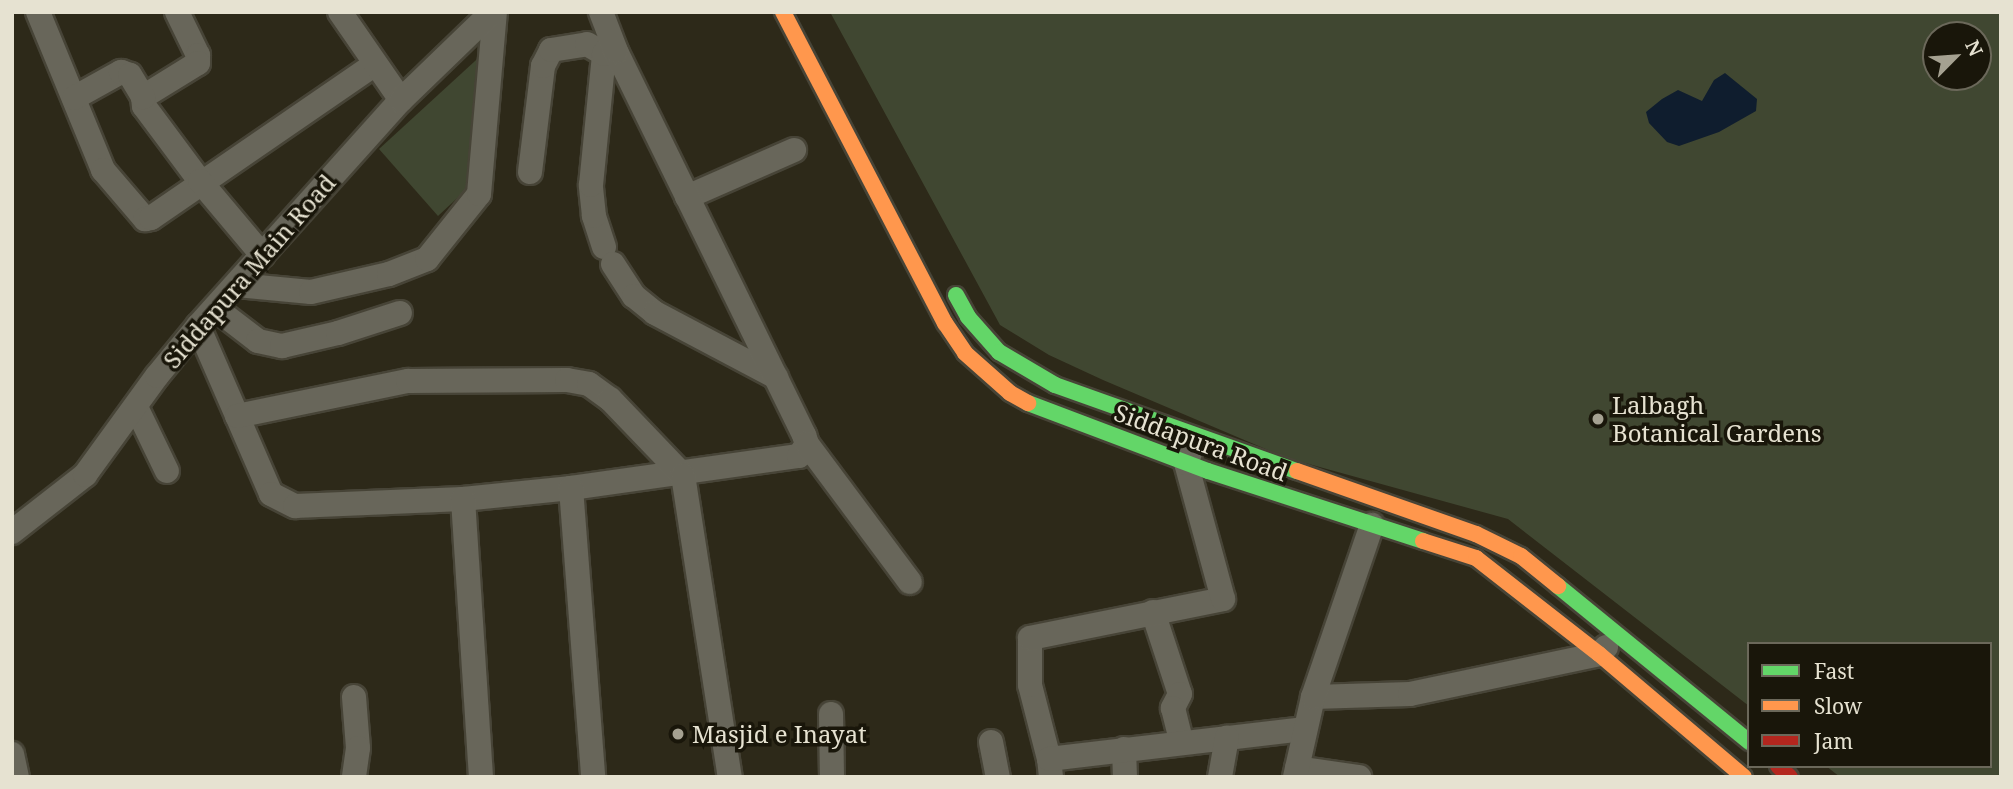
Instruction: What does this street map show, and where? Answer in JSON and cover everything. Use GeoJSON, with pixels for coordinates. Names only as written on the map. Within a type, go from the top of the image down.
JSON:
{"type":"FeatureCollection","features":[{"type":"Feature","properties":{"kind":"main road","name":"Siddapura Road"},"geometry":{"type":"LineString","coordinates":[[783,12],[945,323],[965,352],[1010,393],[1033,406],[1186,463],[1476,558],[1599,654],[1714,766],[1744,777]]}},
{"type":"Feature","properties":{"kind":"main road","name":"Siddapura Road"},"geometry":{"type":"LineString","coordinates":[[949,281],[968,317],[999,352],[1055,385],[1476,534],[1521,556],[1747,740]]}},
{"type":"Feature","properties":{"kind":"street"},"geometry":{"type":"LineString","coordinates":[[38,12],[103,170],[145,219],[151,218],[200,181],[374,65]]}},
{"type":"Feature","properties":{"kind":"street"},"geometry":{"type":"LineString","coordinates":[[143,97],[198,63],[198,55],[177,12]]}},
{"type":"Feature","properties":{"kind":"street"},"geometry":{"type":"LineString","coordinates":[[340,12],[374,65],[401,100]]}},
{"type":"Feature","properties":{"kind":"street"},"geometry":{"type":"LineString","coordinates":[[237,285],[311,292],[389,274],[427,259],[479,194],[494,12]]}},
{"type":"Feature","properties":{"kind":"street","name":"Siddapura Main Road"},"geometry":{"type":"LineString","coordinates":[[12,533],[85,475],[207,317],[401,100],[494,12]]}},
{"type":"Feature","properties":{"kind":"street"},"geometry":{"type":"LineString","coordinates":[[601,12],[608,48],[687,197],[807,444],[910,582]]}},
{"type":"Feature","properties":{"kind":"street"},"geometry":{"type":"LineString","coordinates":[[530,172],[543,66],[551,50],[587,44],[608,48]]}},
{"type":"Feature","properties":{"kind":"street"},"geometry":{"type":"LineString","coordinates":[[608,48],[591,185],[594,216],[608,256],[634,296],[655,313],[776,377]]}},
{"type":"Feature","properties":{"kind":"street"},"geometry":{"type":"LineString","coordinates":[[74,98],[121,72],[130,75],[143,97],[144,106],[200,181],[262,255]]}},
{"type":"Feature","properties":{"kind":"street"},"geometry":{"type":"LineString","coordinates":[[687,197],[794,150]]}},
{"type":"Feature","properties":{"kind":"street"},"geometry":{"type":"LineString","coordinates":[[207,317],[258,341],[282,346],[338,333],[400,313]]}},
{"type":"Feature","properties":{"kind":"street"},"geometry":{"type":"LineString","coordinates":[[207,317],[237,416],[271,494],[295,506],[463,499],[683,475],[799,456],[807,444]]}},
{"type":"Feature","properties":{"kind":"street"},"geometry":{"type":"LineString","coordinates":[[237,416],[408,381],[567,380],[589,384],[610,399],[683,475],[730,777]]}},
{"type":"Feature","properties":{"kind":"street"},"geometry":{"type":"LineString","coordinates":[[136,407],[167,471]]}},
{"type":"Feature","properties":{"kind":"street"},"geometry":{"type":"LineString","coordinates":[[1196,435],[1186,463],[1223,599],[1030,638],[1030,685],[1050,768],[1124,750],[1305,729]]}},
{"type":"Feature","properties":{"kind":"street"},"geometry":{"type":"LineString","coordinates":[[571,488],[593,777]]}},
{"type":"Feature","properties":{"kind":"street"},"geometry":{"type":"LineString","coordinates":[[463,499],[481,777]]}},
{"type":"Feature","properties":{"kind":"street"},"geometry":{"type":"LineString","coordinates":[[1359,777],[1296,772],[1313,697],[1372,525]]}},
{"type":"Feature","properties":{"kind":"street"},"geometry":{"type":"LineString","coordinates":[[1153,612],[1180,694],[1173,708],[1182,743]]}},
{"type":"Feature","properties":{"kind":"street"},"geometry":{"type":"LineString","coordinates":[[1313,697],[1410,694],[1599,654],[1619,635]]}},
{"type":"Feature","properties":{"kind":"street"},"geometry":{"type":"LineString","coordinates":[[354,697],[358,748],[354,777]]}},
{"type":"Feature","properties":{"kind":"street"},"geometry":{"type":"LineString","coordinates":[[831,714],[832,777]]}},
{"type":"Feature","properties":{"kind":"street"},"geometry":{"type":"LineString","coordinates":[[1220,777],[1227,738]]}},
{"type":"Feature","properties":{"kind":"street"},"geometry":{"type":"LineString","coordinates":[[991,742],[998,777]]}},
{"type":"Feature","properties":{"kind":"street"},"geometry":{"type":"LineString","coordinates":[[1124,750],[1125,777]]}},
{"type":"Feature","properties":{"kind":"street"},"geometry":{"type":"LineString","coordinates":[[12,754],[17,777]]}},
{"type":"Feature","properties":{"kind":"green space","name":"Lalbagh Botanical Gardens"},"geometry":{"type":"Polygon","coordinates":[[[830,12],[2001,12],[2001,777],[1840,777],[1829,768],[1992,768],[1992,642],[1747,642],[1747,704],[1508,519],[1287,458],[1049,355],[1000,325],[830,12]]]}},
{"type":"Feature","properties":{"kind":"green space"},"geometry":{"type":"Polygon","coordinates":[[[487,50],[480,177],[438,216],[379,149],[487,50]]]}},
{"type":"Feature","properties":{"kind":"water"},"geometry":{"type":"Polygon","coordinates":[[[1725,73],[1757,99],[1756,111],[1719,132],[1679,146],[1667,142],[1649,123],[1646,112],[1662,99],[1678,90],[1702,101],[1714,80],[1725,73]]]}},
{"type":"Feature","properties":{"kind":"traffic: fast"},"geometry":{"type":"LineString","coordinates":[[956,295],[968,317],[999,352],[1055,385],[1297,471]]}},
{"type":"Feature","properties":{"kind":"traffic: fast"},"geometry":{"type":"LineString","coordinates":[[1028,403],[1208,471],[1423,541]]}},
{"type":"Feature","properties":{"kind":"traffic: fast"},"geometry":{"type":"LineString","coordinates":[[1558,586],[1747,740]]}},
{"type":"Feature","properties":{"kind":"traffic: slow"},"geometry":{"type":"LineString","coordinates":[[783,12],[945,323],[965,353],[1010,393],[1028,403]]}},
{"type":"Feature","properties":{"kind":"traffic: slow"},"geometry":{"type":"LineString","coordinates":[[1297,471],[1476,534],[1521,556],[1558,586]]}},
{"type":"Feature","properties":{"kind":"traffic: slow"},"geometry":{"type":"LineString","coordinates":[[1423,541],[1476,558],[1599,654],[1744,777]]}},
{"type":"Feature","properties":{"kind":"traffic: jam"},"geometry":{"type":"LineString","coordinates":[[1780,768],[1790,777]]}},
{"type":"Feature","properties":{"kind":"place","name":"Lalbagh Botanical Gardens"},"geometry":{"type":"Point","coordinates":[1598,419]}},
{"type":"Feature","properties":{"kind":"place","name":"Masjid e Inayat"},"geometry":{"type":"Point","coordinates":[678,734]}}]}
